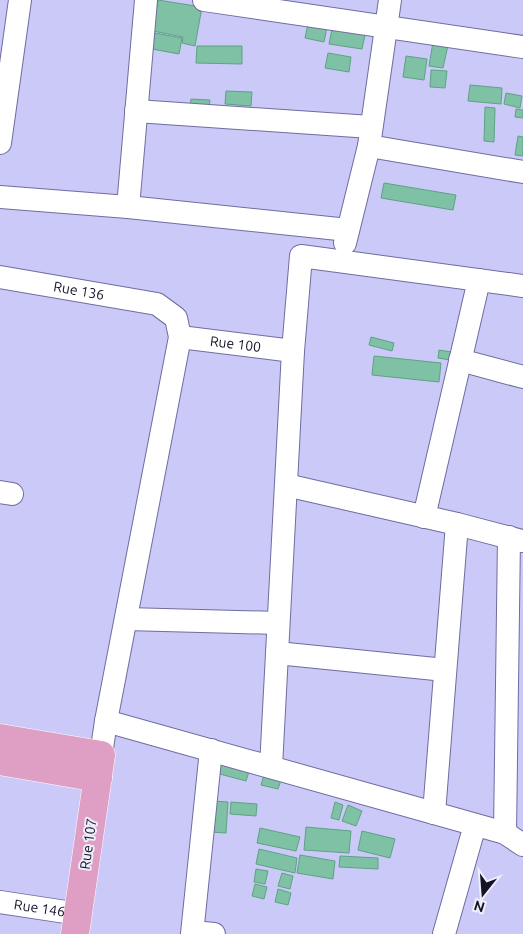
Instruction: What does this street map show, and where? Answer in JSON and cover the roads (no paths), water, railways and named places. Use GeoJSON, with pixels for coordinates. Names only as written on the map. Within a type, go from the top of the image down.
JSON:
{"type":"FeatureCollection","features":[{"type":"Feature","properties":{"kind":"main road"},"geometry":{"type":"LineString","coordinates":[[0,738],[99,766]]}},
{"type":"Feature","properties":{"kind":"main road"},"geometry":{"type":"LineString","coordinates":[[0,761],[99,766]]}},
{"type":"Feature","properties":{"kind":"main road","name":"Rue 107"},"geometry":{"type":"LineString","coordinates":[[77,924],[99,766]]}},
{"type":"Feature","properties":{"kind":"street"},"geometry":{"type":"LineString","coordinates":[[0,143],[20,0]]}},
{"type":"Feature","properties":{"kind":"street"},"geometry":{"type":"LineString","coordinates":[[128,207],[146,0]]}},
{"type":"Feature","properties":{"kind":"street"},"geometry":{"type":"LineString","coordinates":[[204,0],[523,47]]}},
{"type":"Feature","properties":{"kind":"street"},"geometry":{"type":"LineString","coordinates":[[341,261],[370,136],[390,0]]}},
{"type":"Feature","properties":{"kind":"street"},"geometry":{"type":"LineString","coordinates":[[136,111],[370,136],[523,172]]}},
{"type":"Feature","properties":{"kind":"street"},"geometry":{"type":"LineString","coordinates":[[0,197],[128,207],[348,230]]}},
{"type":"Feature","properties":{"kind":"street"},"geometry":{"type":"LineString","coordinates":[[271,767],[293,352],[301,256],[523,286]]}},
{"type":"Feature","properties":{"kind":"street","name":"Rue 136"},"geometry":{"type":"LineString","coordinates":[[0,277],[157,304],[176,318],[180,337]]}},
{"type":"Feature","properties":{"kind":"street"},"geometry":{"type":"LineString","coordinates":[[424,517],[479,280]]}},
{"type":"Feature","properties":{"kind":"street"},"geometry":{"type":"LineString","coordinates":[[99,766],[180,337]]}},
{"type":"Feature","properties":{"kind":"street","name":"Rue 100"},"geometry":{"type":"LineString","coordinates":[[180,337],[293,352]]}},
{"type":"Feature","properties":{"kind":"street"},"geometry":{"type":"LineString","coordinates":[[460,360],[523,376]]}},
{"type":"Feature","properties":{"kind":"street"},"geometry":{"type":"LineString","coordinates":[[106,721],[517,837],[516,539],[286,485]]}},
{"type":"Feature","properties":{"kind":"street"},"geometry":{"type":"LineString","coordinates":[[434,813],[457,524]]}},
{"type":"Feature","properties":{"kind":"street"},"geometry":{"type":"LineString","coordinates":[[126,619],[278,623]]}},
{"type":"Feature","properties":{"kind":"street"},"geometry":{"type":"LineString","coordinates":[[276,652],[445,670]]}},
{"type":"Feature","properties":{"kind":"street"},"geometry":{"type":"LineString","coordinates":[[200,933],[210,750]]}},
{"type":"Feature","properties":{"kind":"street"},"geometry":{"type":"LineString","coordinates":[[444,934],[475,825]]}},
{"type":"Feature","properties":{"kind":"street","name":"Rue 146"},"geometry":{"type":"LineString","coordinates":[[0,902],[77,924]]}}]}
